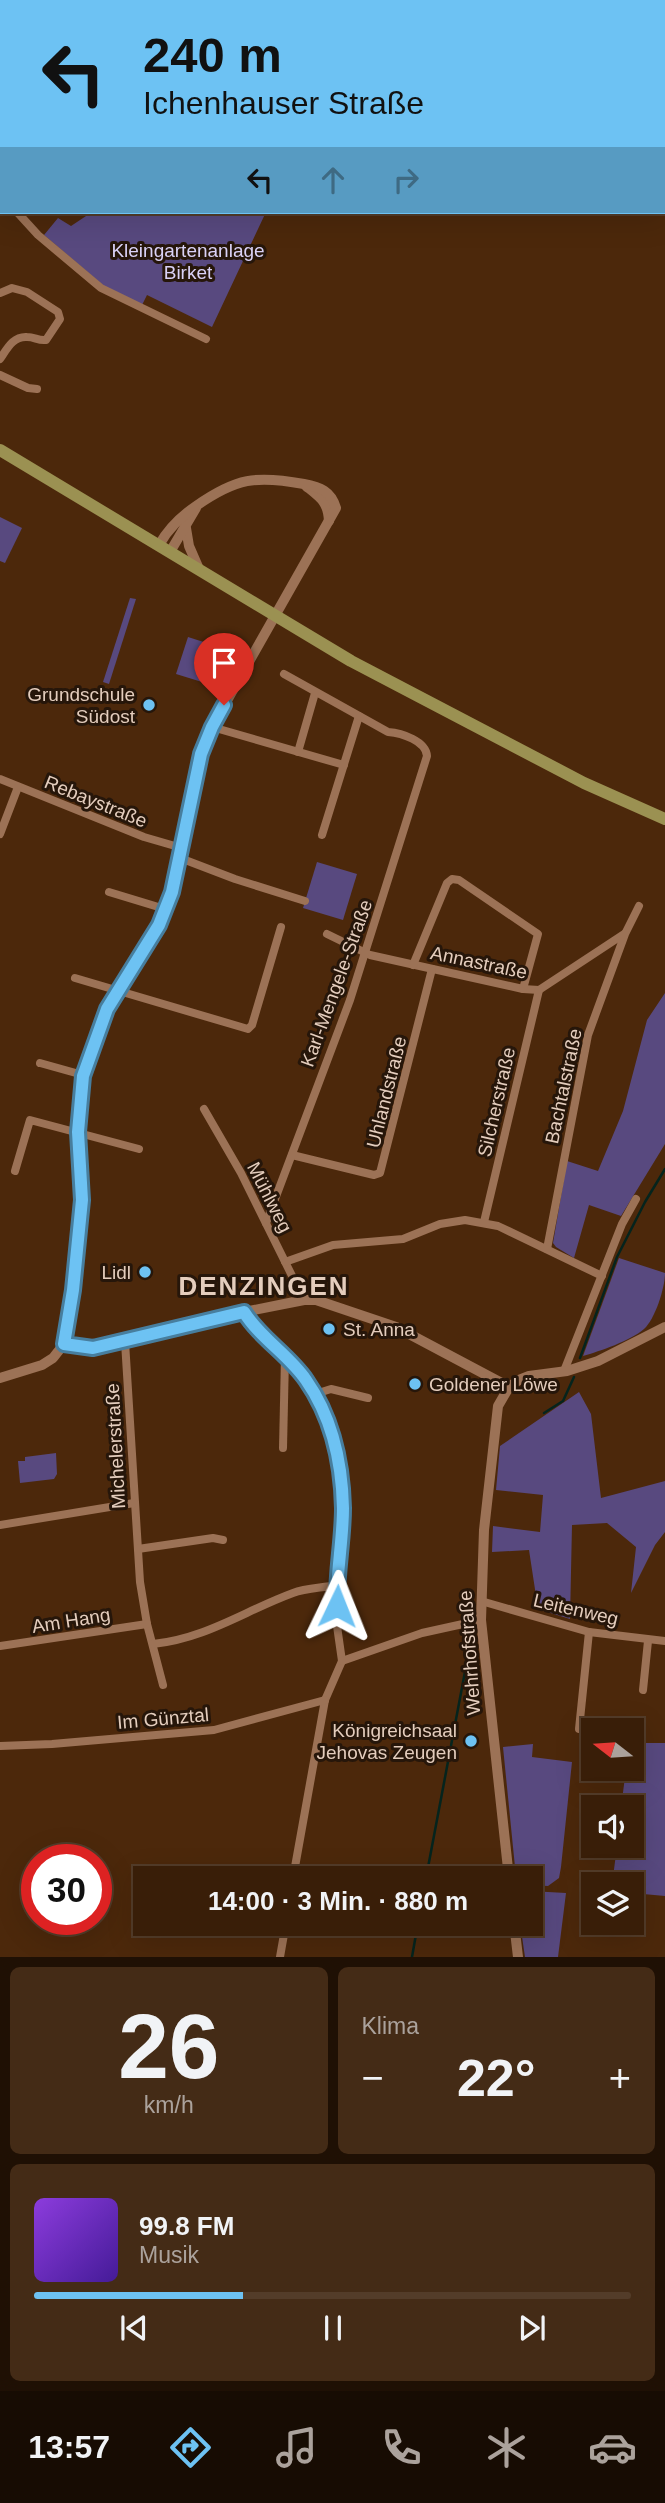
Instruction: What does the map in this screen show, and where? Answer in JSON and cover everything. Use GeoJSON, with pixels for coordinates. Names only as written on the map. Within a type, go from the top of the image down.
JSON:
{"type":"FeatureCollection","features":[{"type":"Feature","properties":{"kind":"main road"},"geometry":{"type":"LineString","coordinates":[[0,450],[363,667],[573,777],[665,819]]}},
{"type":"Feature","properties":{"kind":"street"},"geometry":{"type":"LineString","coordinates":[[19,214],[38,235],[101,288],[206,339]]}},
{"type":"Feature","properties":{"kind":"street"},"geometry":{"type":"LineString","coordinates":[[0,293],[12,288],[27,292],[58,312],[60,319],[46,340],[23,337],[11,342],[0,359]]}},
{"type":"Feature","properties":{"kind":"street"},"geometry":{"type":"LineString","coordinates":[[0,375],[28,388],[37,389]]}},
{"type":"Feature","properties":{"kind":"street"},"geometry":{"type":"LineString","coordinates":[[0,1378],[43,1365],[53,1359],[64,1344],[73,1290],[82,1200],[78,1132],[83,1076],[99,1028],[166,909],[181,853],[195,775],[212,727],[329,522],[336,508],[334,499],[326,490],[303,484],[275,479],[244,481],[224,487],[186,512],[167,532],[164,549]]}},
{"type":"Feature","properties":{"kind":"street"},"geometry":{"type":"LineString","coordinates":[[303,484],[321,498],[328,509],[329,522]]}},
{"type":"Feature","properties":{"kind":"street"},"geometry":{"type":"LineString","coordinates":[[164,549],[186,527],[198,504]]}},
{"type":"Feature","properties":{"kind":"street"},"geometry":{"type":"LineString","coordinates":[[186,527],[188,546],[200,570]]}},
{"type":"Feature","properties":{"kind":"street"},"geometry":{"type":"LineString","coordinates":[[284,674],[359,716],[322,835]]}},
{"type":"Feature","properties":{"kind":"street"},"geometry":{"type":"LineString","coordinates":[[298,752],[315,693]]}},
{"type":"Feature","properties":{"kind":"street","name":"Karl-Mengele-Straße"},"geometry":{"type":"LineString","coordinates":[[266,1223],[366,953],[417,792],[427,751],[399,733],[388,732],[359,716]]}},
{"type":"Feature","properties":{"kind":"street"},"geometry":{"type":"LineString","coordinates":[[212,727],[344,765]]}},
{"type":"Feature","properties":{"kind":"street","name":"Rebaystraße"},"geometry":{"type":"LineString","coordinates":[[0,779],[144,837],[235,879],[305,901]]}},
{"type":"Feature","properties":{"kind":"street"},"geometry":{"type":"LineString","coordinates":[[0,834],[18,787]]}},
{"type":"Feature","properties":{"kind":"street"},"geometry":{"type":"LineString","coordinates":[[413,965],[447,883],[452,879],[459,880],[538,934],[523,989]]}},
{"type":"Feature","properties":{"kind":"street"},"geometry":{"type":"LineString","coordinates":[[109,892],[166,909]]}},
{"type":"Feature","properties":{"kind":"street"},"geometry":{"type":"LineString","coordinates":[[625,934],[639,906]]}},
{"type":"Feature","properties":{"kind":"street"},"geometry":{"type":"LineString","coordinates":[[75,978],[248,1029],[252,1025],[281,927]]}},
{"type":"Feature","properties":{"kind":"street","name":"Annastraße"},"geometry":{"type":"LineString","coordinates":[[327,934],[366,953],[523,989],[539,990],[625,934]]}},
{"type":"Feature","properties":{"kind":"street","name":"Bachtalstraße"},"geometry":{"type":"LineString","coordinates":[[547,1249],[587,1035],[625,934]]}},
{"type":"Feature","properties":{"kind":"street","name":"Uhlandstraße"},"geometry":{"type":"LineString","coordinates":[[292,1155],[374,1175],[380,1173],[432,969]]}},
{"type":"Feature","properties":{"kind":"street","name":"Silcherstraße"},"geometry":{"type":"LineString","coordinates":[[484,1222],[539,990]]}},
{"type":"Feature","properties":{"kind":"street"},"geometry":{"type":"LineString","coordinates":[[40,1063],[83,1076]]}},
{"type":"Feature","properties":{"kind":"street","name":"Mühlweg"},"geometry":{"type":"LineString","coordinates":[[204,1109],[241,1173],[304,1300]]}},
{"type":"Feature","properties":{"kind":"street"},"geometry":{"type":"LineString","coordinates":[[15,1171],[30,1120],[139,1149]]}},
{"type":"Feature","properties":{"kind":"street"},"geometry":{"type":"LineString","coordinates":[[565,1371],[622,1224],[636,1199]]}},
{"type":"Feature","properties":{"kind":"street"},"geometry":{"type":"LineString","coordinates":[[285,1262],[333,1245],[403,1239],[453,1221],[484,1222],[512,1231],[602,1276]]}},
{"type":"Feature","properties":{"kind":"street"},"geometry":{"type":"LineString","coordinates":[[64,1344],[93,1348],[304,1300],[327,1303],[396,1327],[509,1387],[529,1376],[583,1366],[621,1351],[665,1327]]}},
{"type":"Feature","properties":{"kind":"street"},"geometry":{"type":"LineString","coordinates":[[244,1312],[254,1326],[304,1377],[315,1394],[327,1418],[339,1459],[343,1509],[336,1586],[337,1626],[342,1661],[325,1700],[295,1866]]}},
{"type":"Feature","properties":{"kind":"street","name":"Michelerstraße"},"geometry":{"type":"LineString","coordinates":[[125,1342],[138,1549],[147,1624],[163,1685]]}},
{"type":"Feature","properties":{"kind":"street"},"geometry":{"type":"LineString","coordinates":[[283,1448],[285,1357]]}},
{"type":"Feature","properties":{"kind":"street","name":"Wehrhofstraße"},"geometry":{"type":"LineString","coordinates":[[508,1866],[481,1601],[484,1530],[496,1418],[501,1398],[509,1387]]}},
{"type":"Feature","properties":{"kind":"street"},"geometry":{"type":"LineString","coordinates":[[315,1394],[331,1389],[368,1398]]}},
{"type":"Feature","properties":{"kind":"street"},"geometry":{"type":"LineString","coordinates":[[0,1525],[134,1503]]}},
{"type":"Feature","properties":{"kind":"street"},"geometry":{"type":"LineString","coordinates":[[138,1549],[213,1538],[223,1540]]}},
{"type":"Feature","properties":{"kind":"street"},"geometry":{"type":"LineString","coordinates":[[153,1644],[203,1633],[295,1592],[336,1586]]}},
{"type":"Feature","properties":{"kind":"street","name":"Leitenweg"},"geometry":{"type":"LineString","coordinates":[[481,1601],[589,1632],[665,1642]]}},
{"type":"Feature","properties":{"kind":"street"},"geometry":{"type":"LineString","coordinates":[[342,1661],[422,1633],[481,1620]]}},
{"type":"Feature","properties":{"kind":"street","name":"Am Hang"},"geometry":{"type":"LineString","coordinates":[[0,1646],[147,1624]]}},
{"type":"Feature","properties":{"kind":"street"},"geometry":{"type":"LineString","coordinates":[[579,1729],[589,1632]]}},
{"type":"Feature","properties":{"kind":"street"},"geometry":{"type":"LineString","coordinates":[[643,1690],[648,1641]]}},
{"type":"Feature","properties":{"kind":"street","name":"Im Günztal"},"geometry":{"type":"LineString","coordinates":[[0,1746],[214,1730],[325,1700]]}},
{"type":"Feature","properties":{"kind":"street"},"geometry":{"type":"LineString","coordinates":[[280,1957],[284,1936]]}},
{"type":"Feature","properties":{"kind":"street"},"geometry":{"type":"LineString","coordinates":[[515,1936],[517,1957]]}},
{"type":"Feature","properties":{"kind":"green space","name":"Kleingartenanlage Birket"},"geometry":{"type":"Polygon","coordinates":[[[89,214],[265,214],[212,327],[147,295],[142,305],[104,286],[44,235],[58,218],[71,226],[89,214]]]}},
{"type":"Feature","properties":{"kind":"green space"},"geometry":{"type":"Polygon","coordinates":[[[0,517],[22,528],[5,563],[0,561],[0,517]]]}},
{"type":"Feature","properties":{"kind":"green space"},"geometry":{"type":"Polygon","coordinates":[[[130,598],[136,599],[109,684],[103,682],[130,598]]]}},
{"type":"Feature","properties":{"kind":"green space"},"geometry":{"type":"Polygon","coordinates":[[[188,637],[213,645],[202,682],[176,674],[188,637]]]}},
{"type":"Feature","properties":{"kind":"green space"},"geometry":{"type":"Polygon","coordinates":[[[317,862],[357,874],[343,920],[303,908],[317,862]]]}},
{"type":"Feature","properties":{"kind":"green space"},"geometry":{"type":"Polygon","coordinates":[[[665,993],[665,1144],[621,1216],[589,1205],[574,1258],[553,1243],[567,1161],[598,1171],[623,1111],[647,1020],[665,993]]]}},
{"type":"Feature","properties":{"kind":"green space"},"geometry":{"type":"Polygon","coordinates":[[[619,1258],[665,1273],[659,1303],[644,1329],[631,1338],[583,1356],[619,1258]]]}},
{"type":"Feature","properties":{"kind":"green space"},"geometry":{"type":"Polygon","coordinates":[[[579,1392],[591,1414],[601,1498],[665,1481],[665,1532],[655,1545],[631,1593],[636,1547],[607,1523],[572,1525],[570,1619],[538,1609],[529,1550],[492,1552],[493,1526],[540,1532],[543,1495],[496,1490],[500,1446],[579,1392]]]}},
{"type":"Feature","properties":{"kind":"green space"},"geometry":{"type":"Polygon","coordinates":[[[56,1453],[57,1474],[54,1479],[20,1483],[18,1461],[25,1461],[25,1457],[56,1453]]]}},
{"type":"Feature","properties":{"kind":"green space"},"geometry":{"type":"Polygon","coordinates":[[[644,1743],[665,1743],[665,1896],[644,1894],[644,1872],[614,1872],[615,1858],[644,1858],[644,1795],[623,1795],[624,1782],[644,1782],[644,1743]]]}},
{"type":"Feature","properties":{"kind":"green space"},"geometry":{"type":"Polygon","coordinates":[[[533,1744],[532,1757],[572,1762],[559,1878],[548,1886],[543,1886],[543,1866],[515,1866],[503,1747],[533,1744]]]}},
{"type":"Feature","properties":{"kind":"green space"},"geometry":{"type":"Polygon","coordinates":[[[543,1892],[566,1893],[558,1957],[525,1957],[522,1936],[543,1936],[543,1892]]]}},
{"type":"Feature","properties":{"kind":"waterway"},"geometry":{"type":"LineString","coordinates":[[580,1358],[617,1257],[665,1169]]}},
{"type":"Feature","properties":{"kind":"waterway"},"geometry":{"type":"LineString","coordinates":[[544,1413],[563,1401],[574,1377]]}},
{"type":"Feature","properties":{"kind":"waterway"},"geometry":{"type":"LineString","coordinates":[[428,1866],[471,1640]]}},
{"type":"Feature","properties":{"kind":"waterway"},"geometry":{"type":"LineString","coordinates":[[412,1957],[416,1936]]}},
{"type":"Feature","properties":{"kind":"place","name":"Grundschule Südost"},"geometry":{"type":"Point","coordinates":[149,705]}},
{"type":"Feature","properties":{"kind":"place","name":"Lidl"},"geometry":{"type":"Point","coordinates":[145,1272]}},
{"type":"Feature","properties":{"kind":"place","name":"St. Anna"},"geometry":{"type":"Point","coordinates":[329,1329]}},
{"type":"Feature","properties":{"kind":"place","name":"Goldener Löwe"},"geometry":{"type":"Point","coordinates":[415,1384]}},
{"type":"Feature","properties":{"kind":"place","name":"Königreichsaal Jehovas Zeugen"},"geometry":{"type":"Point","coordinates":[471,1741]}},
{"type":"Feature","properties":{"kind":"district","name":"DENZINGEN"},"geometry":{"type":"Point","coordinates":[264,1286]}},
{"type":"Feature","properties":{"kind":"route"},"geometry":{"type":"LineString","coordinates":[[224,705],[212,727],[195,775],[172,892],[159,925],[107,1009],[83,1076],[78,1132],[82,1200],[73,1290],[64,1344],[93,1348],[244,1312],[254,1326],[304,1377],[327,1418],[339,1459],[343,1509],[336,1586],[337,1606]]}}]}
